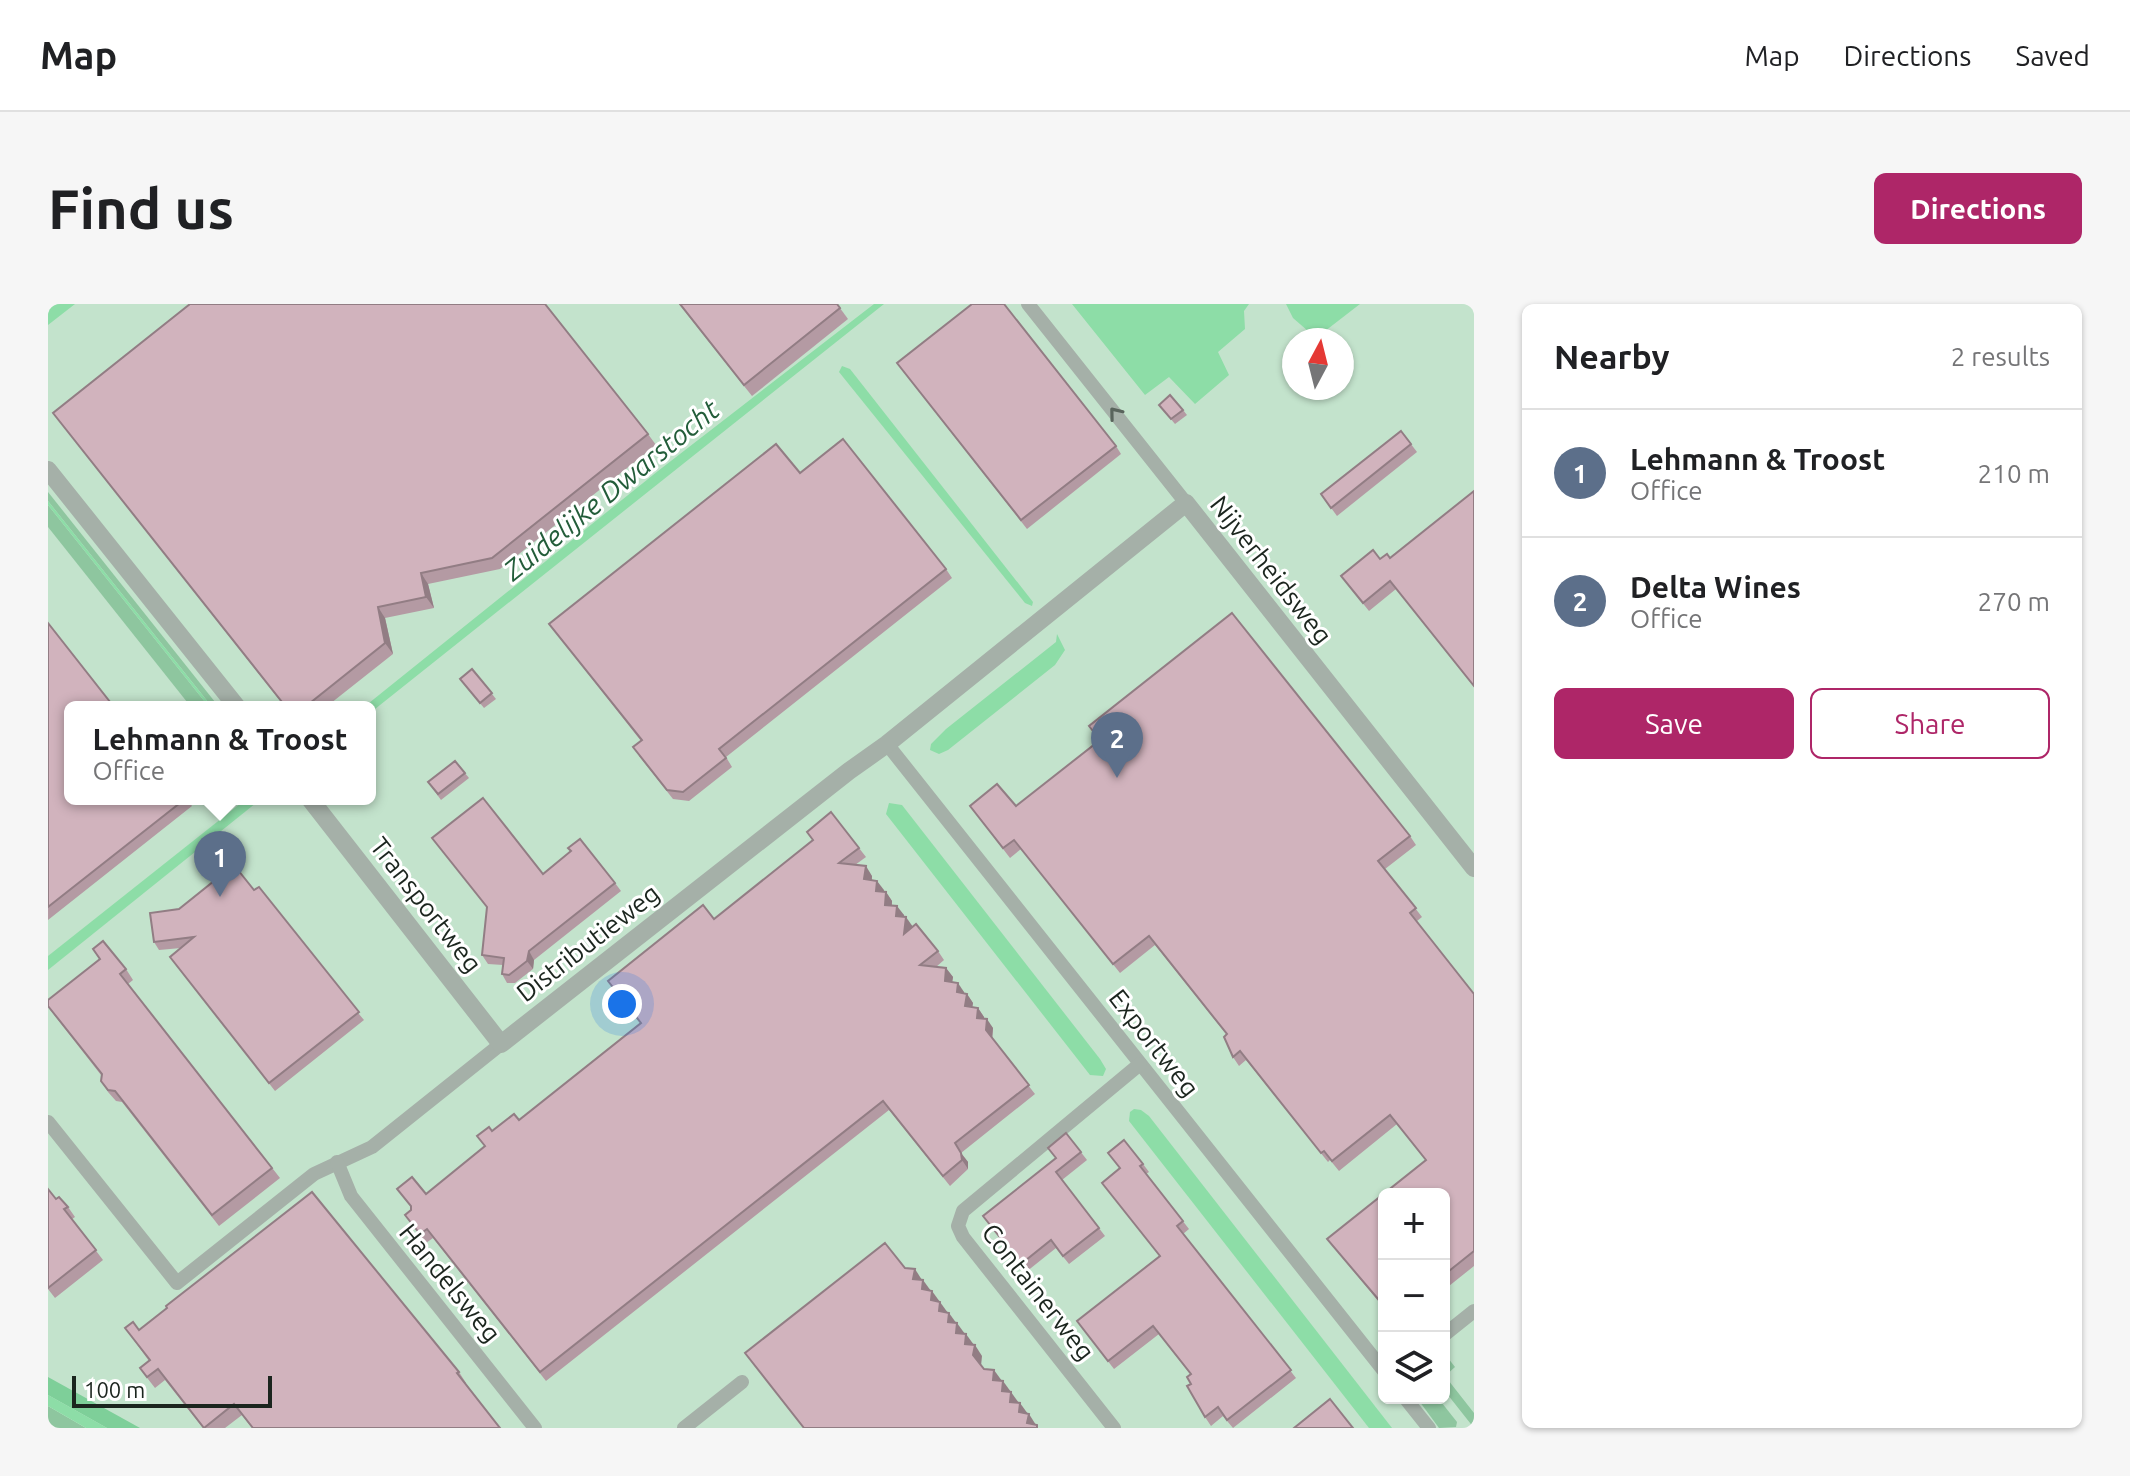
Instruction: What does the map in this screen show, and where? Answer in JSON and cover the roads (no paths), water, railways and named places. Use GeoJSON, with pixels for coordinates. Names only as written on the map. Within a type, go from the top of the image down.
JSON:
{"type":"FeatureCollection","features":[{"type":"Feature","properties":{"kind":"street","name":"Nijverheidsweg"},"geometry":{"type":"LineString","coordinates":[[1028,304],[1474,868]]}},
{"type":"Feature","properties":{"kind":"street"},"geometry":{"type":"LineString","coordinates":[[48,470],[232,701]]}},
{"type":"Feature","properties":{"kind":"street","name":"Distributieweg"},"geometry":{"type":"LineString","coordinates":[[48,1122],[177,1283],[314,1174],[372,1147],[887,744],[1186,503]]}},
{"type":"Feature","properties":{"kind":"street","name":"Exportweg"},"geometry":{"type":"LineString","coordinates":[[887,744],[1378,1363]]}},
{"type":"Feature","properties":{"kind":"street","name":"Transportweg"},"geometry":{"type":"LineString","coordinates":[[315,805],[501,1044]]}},
{"type":"Feature","properties":{"kind":"street","name":"Containerweg"},"geometry":{"type":"LineString","coordinates":[[1114,1428],[963,1237],[958,1226],[963,1211],[1140,1064]]}},
{"type":"Feature","properties":{"kind":"street","name":"Handelsweg"},"geometry":{"type":"LineString","coordinates":[[337,1162],[351,1196],[535,1428]]}},
{"type":"Feature","properties":{"kind":"street"},"geometry":{"type":"LineString","coordinates":[[1448,1332],[1474,1311]]}},
{"type":"Feature","properties":{"kind":"street"},"geometry":{"type":"LineString","coordinates":[[684,1428],[742,1382]]}},
{"type":"Feature","properties":{"kind":"street"},"geometry":{"type":"LineString","coordinates":[[1410,1404],[1429,1428]]}},
{"type":"Feature","properties":{"kind":"place","name":"Delta Wines"},"geometry":{"type":"Point","coordinates":[1117,778]}},
{"type":"Feature","properties":{"kind":"place","name":"Lehmann & Troost"},"geometry":{"type":"Point","coordinates":[220,897]}},
{"type":"Feature","properties":{"kind":"water label","name":"Zuidelijke Dwarstocht"},"geometry":{"type":"Point","coordinates":[611,490]}}]}
